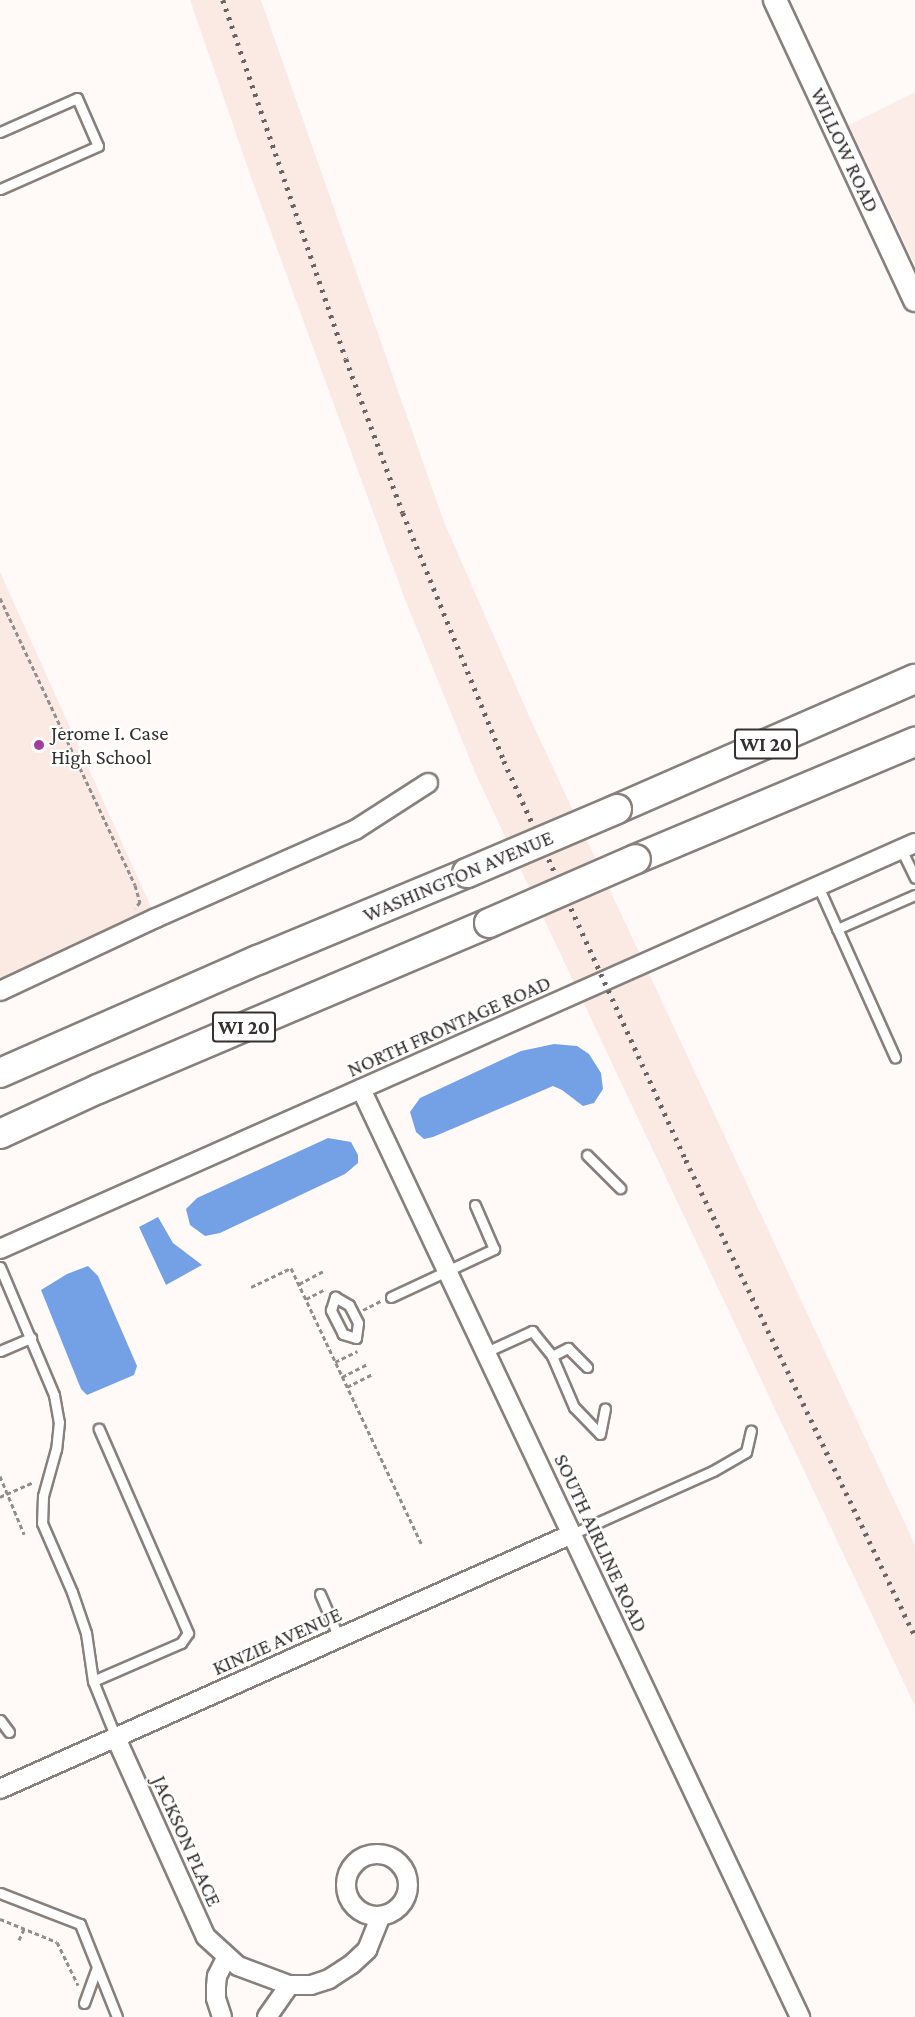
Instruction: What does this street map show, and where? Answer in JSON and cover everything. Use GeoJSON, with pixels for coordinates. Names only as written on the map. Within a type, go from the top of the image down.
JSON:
{"type":"FeatureCollection","features":[{"type":"Feature","properties":{"kind":"main road","name":"WASHINGTON AVENUE"},"geometry":{"type":"LineString","coordinates":[[0,1073],[915,679]]}},
{"type":"Feature","properties":{"kind":"main road","name":"WI 20"},"geometry":{"type":"LineString","coordinates":[[0,1134],[98,1089],[915,742]]}},
{"type":"Feature","properties":{"kind":"street","name":"WILLOW ROAD"},"geometry":{"type":"LineString","coordinates":[[774,0],[915,300]]}},
{"type":"Feature","properties":{"kind":"street"},"geometry":{"type":"LineString","coordinates":[[0,991],[156,918],[355,830],[428,783]]}},
{"type":"Feature","properties":{"kind":"street","name":"NORTH FRONTAGE ROAD"},"geometry":{"type":"LineString","coordinates":[[0,1249],[908,846]]}},
{"type":"Feature","properties":{"kind":"street","name":"SOUTH AIRLINE ROAD"},"geometry":{"type":"LineString","coordinates":[[361,1089],[800,2017]]}},
{"type":"Feature","properties":{"kind":"street","name":"KINZIE AVENUE"},"geometry":{"type":"LineString","coordinates":[[0,1789],[572,1534]]}},
{"type":"Feature","properties":{"kind":"street","name":"JACKSON PLACE"},"geometry":{"type":"LineString","coordinates":[[116,1738],[206,1937],[238,1966],[289,1985],[311,1984],[329,1979],[352,1964],[367,1950],[381,1916]]}},
{"type":"Feature","properties":{"kind":"street"},"geometry":{"type":"LineString","coordinates":[[222,2017],[216,1998],[216,1987],[217,1976],[227,1956]]}},
{"type":"Feature","properties":{"kind":"street"},"geometry":{"type":"LineString","coordinates":[[267,2017],[289,1985]]}},
{"type":"Feature","properties":{"kind":"lane"},"geometry":{"type":"LineString","coordinates":[[0,132],[77,99],[98,146],[0,189]]}},
{"type":"Feature","properties":{"kind":"lane"},"geometry":{"type":"LineString","coordinates":[[908,846],[915,878]]}},
{"type":"Feature","properties":{"kind":"lane"},"geometry":{"type":"LineString","coordinates":[[818,886],[895,1057]]}},
{"type":"Feature","properties":{"kind":"lane"},"geometry":{"type":"LineString","coordinates":[[837,929],[915,896]]}},
{"type":"Feature","properties":{"kind":"lane"},"geometry":{"type":"LineString","coordinates":[[587,1155],[620,1188]]}},
{"type":"Feature","properties":{"kind":"lane"},"geometry":{"type":"LineString","coordinates":[[391,1297],[494,1249],[475,1205]]}},
{"type":"Feature","properties":{"kind":"lane"},"geometry":{"type":"LineString","coordinates":[[0,1267],[54,1395],[59,1422],[56,1449],[43,1496],[42,1523],[72,1592],[86,1633],[93,1681],[116,1738]]}},
{"type":"Feature","properties":{"kind":"lane"},"geometry":{"type":"LineString","coordinates":[[486,1352],[532,1331],[552,1356],[574,1407],[600,1434],[605,1408]]}},
{"type":"Feature","properties":{"kind":"lane"},"geometry":{"type":"LineString","coordinates":[[0,1351],[31,1338]]}},
{"type":"Feature","properties":{"kind":"lane"},"geometry":{"type":"LineString","coordinates":[[552,1356],[568,1348],[587,1367]]}},
{"type":"Feature","properties":{"kind":"lane"},"geometry":{"type":"LineString","coordinates":[[93,1681],[181,1643],[188,1633],[99,1429]]}},
{"type":"Feature","properties":{"kind":"lane"},"geometry":{"type":"LineString","coordinates":[[572,1534],[721,1466],[746,1452],[751,1431]]}},
{"type":"Feature","properties":{"kind":"lane"},"geometry":{"type":"LineString","coordinates":[[320,1594],[339,1638]]}},
{"type":"Feature","properties":{"kind":"lane"},"geometry":{"type":"LineString","coordinates":[[0,1720],[9,1732]]}},
{"type":"Feature","properties":{"kind":"lane"},"geometry":{"type":"LineString","coordinates":[[0,1893],[80,1924],[117,2017]]}},
{"type":"Feature","properties":{"kind":"lane"},"geometry":{"type":"LineString","coordinates":[[84,2003],[97,1967]]}},
{"type":"Feature","properties":{"kind":"path"},"geometry":{"type":"LineString","coordinates":[[0,598],[135,885],[140,902],[130,916]]}},
{"type":"Feature","properties":{"kind":"path"},"geometry":{"type":"LineString","coordinates":[[251,1287],[291,1268],[422,1545]]}},
{"type":"Feature","properties":{"kind":"path"},"geometry":{"type":"LineString","coordinates":[[298,1284],[323,1272]]}},
{"type":"Feature","properties":{"kind":"path"},"geometry":{"type":"LineString","coordinates":[[306,1299],[330,1287]]}},
{"type":"Feature","properties":{"kind":"path"},"geometry":{"type":"LineString","coordinates":[[354,1314],[391,1297]]}},
{"type":"Feature","properties":{"kind":"path"},"geometry":{"type":"LineString","coordinates":[[335,1362],[361,1349]]}},
{"type":"Feature","properties":{"kind":"path"},"geometry":{"type":"LineString","coordinates":[[342,1377],[368,1364]]}},
{"type":"Feature","properties":{"kind":"path"},"geometry":{"type":"LineString","coordinates":[[347,1387],[373,1374]]}},
{"type":"Feature","properties":{"kind":"path"},"geometry":{"type":"LineString","coordinates":[[0,1476],[9,1493],[24,1534]]}},
{"type":"Feature","properties":{"kind":"path"},"geometry":{"type":"LineString","coordinates":[[0,1497],[33,1482]]}},
{"type":"Feature","properties":{"kind":"path"},"geometry":{"type":"LineString","coordinates":[[0,1919],[57,1942],[78,1983],[74,1993]]}},
{"type":"Feature","properties":{"kind":"path"},"geometry":{"type":"LineString","coordinates":[[19,1940],[24,1929]]}},
{"type":"Feature","properties":{"kind":"shaded area"},"geometry":{"type":"Polygon","coordinates":[[[190,0],[261,0],[444,522],[529,716],[915,1545],[915,1706],[477,777],[404,597],[252,180],[190,0]]]}},
{"type":"Feature","properties":{"kind":"shaded area"},"geometry":{"type":"Polygon","coordinates":[[[915,92],[915,265],[849,125],[915,92]]]}},
{"type":"Feature","properties":{"kind":"shaded area","name":"Jerome I. Case High School"},"geometry":{"type":"Polygon","coordinates":[[[0,572],[156,918],[0,991],[0,572]]]}},
{"type":"Feature","properties":{"kind":"water"},"geometry":{"type":"Polygon","coordinates":[[[554,1044],[577,1046],[589,1054],[601,1073],[603,1089],[594,1103],[583,1106],[553,1086],[433,1137],[424,1139],[416,1132],[410,1112],[420,1098],[521,1051],[554,1044]]]}},
{"type":"Feature","properties":{"kind":"water"},"geometry":{"type":"Polygon","coordinates":[[[328,1138],[351,1142],[358,1155],[358,1163],[345,1174],[220,1233],[205,1236],[190,1225],[186,1209],[197,1198],[328,1138]]]}},
{"type":"Feature","properties":{"kind":"water"},"geometry":{"type":"Polygon","coordinates":[[[158,1217],[173,1243],[202,1265],[166,1285],[139,1227],[158,1217]]]}},
{"type":"Feature","properties":{"kind":"water"},"geometry":{"type":"Polygon","coordinates":[[[88,1266],[98,1276],[137,1366],[134,1375],[87,1395],[81,1389],[41,1290],[67,1274],[88,1266]]]}},
{"type":"Feature","properties":{"kind":"railway"},"geometry":{"type":"LineString","coordinates":[[223,0],[346,359],[403,513],[504,761],[686,1160],[915,1636]]}},
{"type":"Feature","properties":{"kind":"place","name":"Jerome I. Case High School"},"geometry":{"type":"Point","coordinates":[39,745]}}]}
